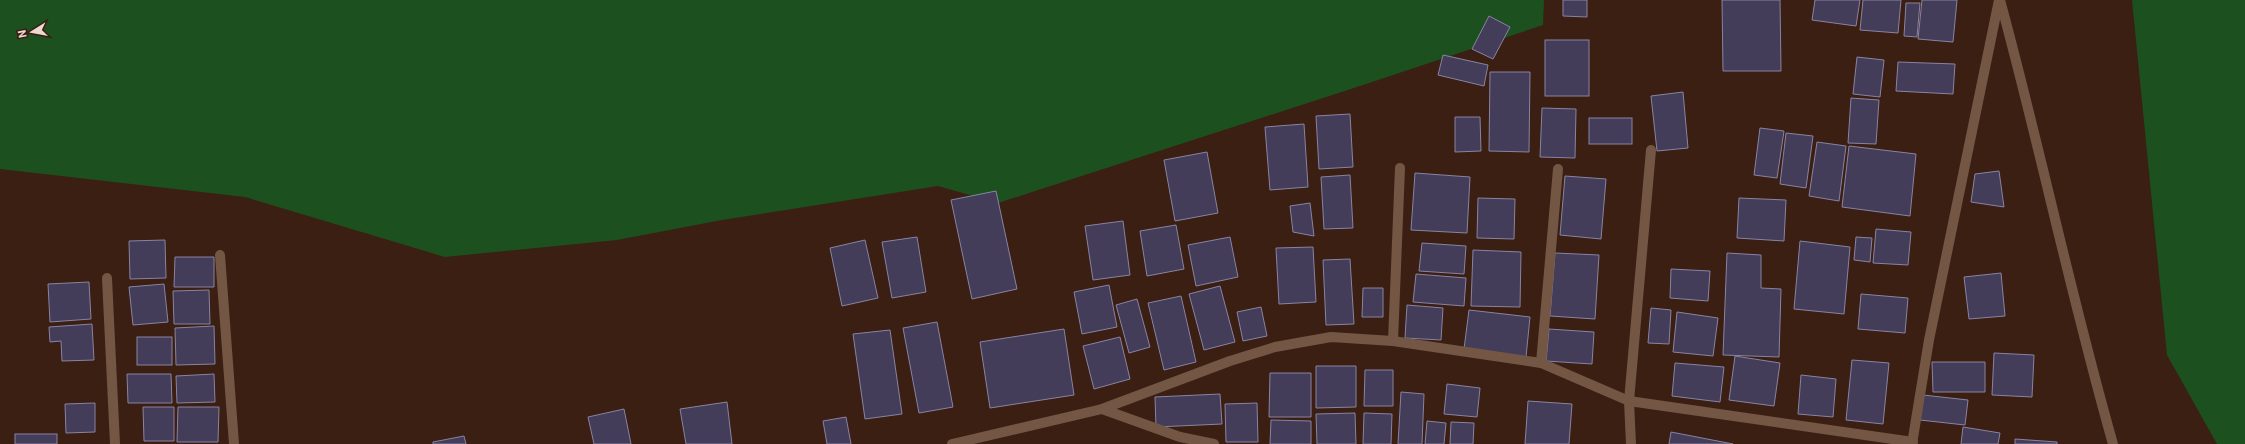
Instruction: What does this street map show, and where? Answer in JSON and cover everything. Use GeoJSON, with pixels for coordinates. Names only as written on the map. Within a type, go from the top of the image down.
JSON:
{"type":"FeatureCollection","features":[{"type":"Feature","properties":{"kind":"street"},"geometry":{"type":"LineString","coordinates":[[952,444],[1102,409],[1230,361],[1276,347],[1330,337],[1393,341],[1540,363],[1629,401],[1913,443],[1929,340],[1999,0]]}},
{"type":"Feature","properties":{"kind":"street"},"geometry":{"type":"LineString","coordinates":[[1999,0],[2025,92],[2095,380],[2114,444]]}},
{"type":"Feature","properties":{"kind":"street"},"geometry":{"type":"LineString","coordinates":[[1631,444],[1629,401],[1651,150]]}},
{"type":"Feature","properties":{"kind":"street"},"geometry":{"type":"LineString","coordinates":[[1393,341],[1400,168]]}},
{"type":"Feature","properties":{"kind":"street"},"geometry":{"type":"LineString","coordinates":[[1540,363],[1558,169]]}},
{"type":"Feature","properties":{"kind":"street"},"geometry":{"type":"LineString","coordinates":[[220,255],[234,444]]}},
{"type":"Feature","properties":{"kind":"street"},"geometry":{"type":"LineString","coordinates":[[107,278],[115,444]]}},
{"type":"Feature","properties":{"kind":"street"},"geometry":{"type":"LineString","coordinates":[[1102,409],[1180,437],[1214,444]]}},
{"type":"Feature","properties":{"kind":"green space"},"geometry":{"type":"Polygon","coordinates":[[[0,0],[1544,0],[1543,25],[1354,88],[998,203],[938,186],[722,220],[617,240],[445,257],[245,197],[0,169],[0,0]]]}},
{"type":"Feature","properties":{"kind":"green space"},"geometry":{"type":"Polygon","coordinates":[[[2132,0],[2245,0],[2245,444],[2217,444],[2167,355],[2132,0]]]}},
{"type":"Feature","properties":{"kind":"building"},"geometry":{"type":"Polygon","coordinates":[[[1563,0],[1587,0],[1587,17],[1563,16],[1563,0]]]}},
{"type":"Feature","properties":{"kind":"building"},"geometry":{"type":"Polygon","coordinates":[[[1722,0],[1780,0],[1781,71],[1723,71],[1722,0]]]}},
{"type":"Feature","properties":{"kind":"building"},"geometry":{"type":"Polygon","coordinates":[[[1815,0],[1860,0],[1856,26],[1812,20],[1815,0]]]}},
{"type":"Feature","properties":{"kind":"building"},"geometry":{"type":"Polygon","coordinates":[[[1863,0],[1901,0],[1898,33],[1860,30],[1863,0]]]}},
{"type":"Feature","properties":{"kind":"building"},"geometry":{"type":"Polygon","coordinates":[[[1922,0],[1957,0],[1953,42],[1918,39],[1922,0]]]}},
{"type":"Feature","properties":{"kind":"building"},"geometry":{"type":"Polygon","coordinates":[[[1906,3],[1920,3],[1917,37],[1904,36],[1906,3]]]}},
{"type":"Feature","properties":{"kind":"building"},"geometry":{"type":"Polygon","coordinates":[[[1489,16],[1510,27],[1493,59],[1472,49],[1489,16]]]}},
{"type":"Feature","properties":{"kind":"building"},"geometry":{"type":"Polygon","coordinates":[[[1545,40],[1589,40],[1589,96],[1545,96],[1545,40]]]}},
{"type":"Feature","properties":{"kind":"building"},"geometry":{"type":"Polygon","coordinates":[[[1443,55],[1488,65],[1484,86],[1438,75],[1443,55]]]}},
{"type":"Feature","properties":{"kind":"building"},"geometry":{"type":"Polygon","coordinates":[[[1857,57],[1884,60],[1880,97],[1853,94],[1857,57]]]}},
{"type":"Feature","properties":{"kind":"building"},"geometry":{"type":"Polygon","coordinates":[[[1898,62],[1955,64],[1953,94],[1896,91],[1898,62]]]}},
{"type":"Feature","properties":{"kind":"building"},"geometry":{"type":"Polygon","coordinates":[[[1490,72],[1530,72],[1529,152],[1489,151],[1490,72]]]}},
{"type":"Feature","properties":{"kind":"building"},"geometry":{"type":"Polygon","coordinates":[[[1683,92],[1688,148],[1657,151],[1651,96],[1683,92]]]}},
{"type":"Feature","properties":{"kind":"building"},"geometry":{"type":"Polygon","coordinates":[[[1851,98],[1879,100],[1876,144],[1848,143],[1851,98]]]}},
{"type":"Feature","properties":{"kind":"building"},"geometry":{"type":"Polygon","coordinates":[[[1542,108],[1576,109],[1575,158],[1540,157],[1542,108]]]}},
{"type":"Feature","properties":{"kind":"building"},"geometry":{"type":"Polygon","coordinates":[[[1350,114],[1353,167],[1319,169],[1316,116],[1350,114]]]}},
{"type":"Feature","properties":{"kind":"building"},"geometry":{"type":"Polygon","coordinates":[[[1455,117],[1480,117],[1481,151],[1455,152],[1455,117]]]}},
{"type":"Feature","properties":{"kind":"building"},"geometry":{"type":"Polygon","coordinates":[[[1589,118],[1632,118],[1632,144],[1589,144],[1589,118]]]}},
{"type":"Feature","properties":{"kind":"building"},"geometry":{"type":"Polygon","coordinates":[[[1304,124],[1308,187],[1270,190],[1265,127],[1304,124]]]}},
{"type":"Feature","properties":{"kind":"building"},"geometry":{"type":"Polygon","coordinates":[[[1760,128],[1784,131],[1777,178],[1754,175],[1760,128]]]}},
{"type":"Feature","properties":{"kind":"building"},"geometry":{"type":"Polygon","coordinates":[[[1786,133],[1813,136],[1806,188],[1780,184],[1786,133]]]}},
{"type":"Feature","properties":{"kind":"building"},"geometry":{"type":"Polygon","coordinates":[[[1817,142],[1846,146],[1839,201],[1809,196],[1817,142]]]}},
{"type":"Feature","properties":{"kind":"building"},"geometry":{"type":"Polygon","coordinates":[[[1849,146],[1916,154],[1910,216],[1842,207],[1849,146]]]}},
{"type":"Feature","properties":{"kind":"building"},"geometry":{"type":"Polygon","coordinates":[[[1207,152],[1218,213],[1175,221],[1164,160],[1207,152]]]}},
{"type":"Feature","properties":{"kind":"building"},"geometry":{"type":"Polygon","coordinates":[[[1999,171],[2004,207],[1971,202],[1975,174],[1999,171]]]}},
{"type":"Feature","properties":{"kind":"building"},"geometry":{"type":"Polygon","coordinates":[[[1415,173],[1470,177],[1467,233],[1411,230],[1415,173]]]}},
{"type":"Feature","properties":{"kind":"building"},"geometry":{"type":"Polygon","coordinates":[[[1350,175],[1353,228],[1324,229],[1321,177],[1350,175]]]}},
{"type":"Feature","properties":{"kind":"building"},"geometry":{"type":"Polygon","coordinates":[[[1565,176],[1606,179],[1601,239],[1560,235],[1565,176]]]}},
{"type":"Feature","properties":{"kind":"building"},"geometry":{"type":"Polygon","coordinates":[[[996,191],[1017,289],[972,299],[951,200],[996,191]]]}},
{"type":"Feature","properties":{"kind":"building"},"geometry":{"type":"Polygon","coordinates":[[[1478,198],[1515,199],[1514,239],[1477,238],[1478,198]]]}},
{"type":"Feature","properties":{"kind":"building"},"geometry":{"type":"Polygon","coordinates":[[[1739,198],[1786,200],[1784,241],[1737,238],[1739,198]]]}},
{"type":"Feature","properties":{"kind":"building"},"geometry":{"type":"Polygon","coordinates":[[[1310,203],[1314,236],[1293,232],[1290,206],[1310,203]]]}},
{"type":"Feature","properties":{"kind":"building"},"geometry":{"type":"Polygon","coordinates":[[[1123,221],[1130,275],[1093,280],[1085,226],[1123,221]]]}},
{"type":"Feature","properties":{"kind":"building"},"geometry":{"type":"Polygon","coordinates":[[[1176,225],[1184,269],[1147,276],[1140,231],[1176,225]]]}},
{"type":"Feature","properties":{"kind":"building"},"geometry":{"type":"Polygon","coordinates":[[[1876,229],[1911,232],[1908,265],[1873,263],[1876,229]]]}},
{"type":"Feature","properties":{"kind":"building"},"geometry":{"type":"Polygon","coordinates":[[[917,237],[926,292],[892,298],[882,242],[917,237]]]}},
{"type":"Feature","properties":{"kind":"building"},"geometry":{"type":"Polygon","coordinates":[[[1230,237],[1238,277],[1196,286],[1188,245],[1230,237]]]}},
{"type":"Feature","properties":{"kind":"building"},"geometry":{"type":"Polygon","coordinates":[[[1856,237],[1872,238],[1870,262],[1854,260],[1856,237]]]}},
{"type":"Feature","properties":{"kind":"building"},"geometry":{"type":"Polygon","coordinates":[[[165,240],[166,278],[130,279],[129,241],[165,240]]]}},
{"type":"Feature","properties":{"kind":"building"},"geometry":{"type":"Polygon","coordinates":[[[865,240],[878,298],[842,306],[830,248],[865,240]]]}},
{"type":"Feature","properties":{"kind":"building"},"geometry":{"type":"Polygon","coordinates":[[[1800,241],[1850,247],[1844,314],[1794,309],[1800,241]]]}},
{"type":"Feature","properties":{"kind":"building"},"geometry":{"type":"Polygon","coordinates":[[[1422,243],[1466,246],[1464,274],[1419,271],[1422,243]]]}},
{"type":"Feature","properties":{"kind":"building"},"geometry":{"type":"Polygon","coordinates":[[[1313,247],[1316,302],[1279,304],[1276,248],[1313,247]]]}},
{"type":"Feature","properties":{"kind":"building"},"geometry":{"type":"Polygon","coordinates":[[[1473,250],[1521,252],[1520,307],[1471,306],[1473,250]]]}},
{"type":"Feature","properties":{"kind":"building"},"geometry":{"type":"Polygon","coordinates":[[[1555,253],[1599,255],[1595,319],[1550,316],[1555,253]]]}},
{"type":"Feature","properties":{"kind":"building"},"geometry":{"type":"Polygon","coordinates":[[[1727,253],[1761,255],[1761,288],[1781,289],[1779,357],[1723,355],[1727,253]]]}},
{"type":"Feature","properties":{"kind":"building"},"geometry":{"type":"Polygon","coordinates":[[[175,257],[214,257],[214,287],[174,287],[175,257]]]}},
{"type":"Feature","properties":{"kind":"building"},"geometry":{"type":"Polygon","coordinates":[[[1350,259],[1354,324],[1326,325],[1323,260],[1350,259]]]}},
{"type":"Feature","properties":{"kind":"building"},"geometry":{"type":"Polygon","coordinates":[[[1671,269],[1710,271],[1708,301],[1670,298],[1671,269]]]}},
{"type":"Feature","properties":{"kind":"building"},"geometry":{"type":"Polygon","coordinates":[[[2001,273],[2005,316],[1969,319],[1964,277],[2001,273]]]}},
{"type":"Feature","properties":{"kind":"building"},"geometry":{"type":"Polygon","coordinates":[[[1416,274],[1466,278],[1464,306],[1413,302],[1416,274]]]}},
{"type":"Feature","properties":{"kind":"building"},"geometry":{"type":"Polygon","coordinates":[[[89,282],[91,319],[50,322],[48,284],[89,282]]]}},
{"type":"Feature","properties":{"kind":"building"},"geometry":{"type":"Polygon","coordinates":[[[164,284],[168,322],[133,325],[129,287],[164,284]]]}},
{"type":"Feature","properties":{"kind":"building"},"geometry":{"type":"Polygon","coordinates":[[[1109,285],[1117,327],[1082,334],[1074,292],[1109,285]]]}},
{"type":"Feature","properties":{"kind":"building"},"geometry":{"type":"Polygon","coordinates":[[[1220,286],[1235,342],[1204,350],[1189,294],[1220,286]]]}},
{"type":"Feature","properties":{"kind":"building"},"geometry":{"type":"Polygon","coordinates":[[[1363,288],[1383,288],[1383,317],[1362,317],[1363,288]]]}},
{"type":"Feature","properties":{"kind":"building"},"geometry":{"type":"Polygon","coordinates":[[[209,290],[210,324],[174,324],[173,291],[209,290]]]}},
{"type":"Feature","properties":{"kind":"building"},"geometry":{"type":"Polygon","coordinates":[[[1861,294],[1908,298],[1905,333],[1858,329],[1861,294]]]}},
{"type":"Feature","properties":{"kind":"building"},"geometry":{"type":"Polygon","coordinates":[[[1181,296],[1196,362],[1164,370],[1148,303],[1181,296]]]}},
{"type":"Feature","properties":{"kind":"building"},"geometry":{"type":"Polygon","coordinates":[[[1137,299],[1150,347],[1129,353],[1116,305],[1137,299]]]}},
{"type":"Feature","properties":{"kind":"building"},"geometry":{"type":"Polygon","coordinates":[[[1407,305],[1443,308],[1441,340],[1405,338],[1407,305]]]}},
{"type":"Feature","properties":{"kind":"building"},"geometry":{"type":"Polygon","coordinates":[[[1261,307],[1267,336],[1243,341],[1237,312],[1261,307]]]}},
{"type":"Feature","properties":{"kind":"building"},"geometry":{"type":"Polygon","coordinates":[[[1651,308],[1671,310],[1669,344],[1648,343],[1651,308]]]}},
{"type":"Feature","properties":{"kind":"building"},"geometry":{"type":"Polygon","coordinates":[[[1469,310],[1530,317],[1526,357],[1464,349],[1469,310]]]}},
{"type":"Feature","properties":{"kind":"building"},"geometry":{"type":"Polygon","coordinates":[[[1677,312],[1718,318],[1713,356],[1673,352],[1677,312]]]}},
{"type":"Feature","properties":{"kind":"building"},"geometry":{"type":"Polygon","coordinates":[[[937,322],[953,407],[919,413],[903,328],[937,322]]]}},
{"type":"Feature","properties":{"kind":"building"},"geometry":{"type":"Polygon","coordinates":[[[92,324],[94,360],[62,361],[61,341],[50,342],[49,327],[92,324]]]}},
{"type":"Feature","properties":{"kind":"building"},"geometry":{"type":"Polygon","coordinates":[[[214,326],[215,364],[176,365],[175,328],[214,326]]]}},
{"type":"Feature","properties":{"kind":"building"},"geometry":{"type":"Polygon","coordinates":[[[1064,329],[1074,395],[990,408],[980,342],[1064,329]]]}},
{"type":"Feature","properties":{"kind":"building"},"geometry":{"type":"Polygon","coordinates":[[[1549,329],[1594,332],[1592,364],[1546,361],[1549,329]]]}},
{"type":"Feature","properties":{"kind":"building"},"geometry":{"type":"Polygon","coordinates":[[[890,330],[902,414],[865,419],[853,334],[890,330]]]}},
{"type":"Feature","properties":{"kind":"building"},"geometry":{"type":"Polygon","coordinates":[[[137,337],[172,337],[172,365],[137,365],[137,337]]]}},
{"type":"Feature","properties":{"kind":"building"},"geometry":{"type":"Polygon","coordinates":[[[1120,337],[1130,379],[1094,389],[1083,346],[1120,337]]]}},
{"type":"Feature","properties":{"kind":"building"},"geometry":{"type":"Polygon","coordinates":[[[1994,353],[2034,355],[2032,397],[1992,395],[1994,353]]]}},
{"type":"Feature","properties":{"kind":"building"},"geometry":{"type":"Polygon","coordinates":[[[1735,356],[1780,363],[1774,406],[1729,400],[1735,356]]]}},
{"type":"Feature","properties":{"kind":"building"},"geometry":{"type":"Polygon","coordinates":[[[1852,360],[1889,363],[1883,424],[1846,420],[1852,360]]]}},
{"type":"Feature","properties":{"kind":"building"},"geometry":{"type":"Polygon","coordinates":[[[1932,362],[1985,362],[1985,392],[1933,392],[1932,362]]]}},
{"type":"Feature","properties":{"kind":"building"},"geometry":{"type":"Polygon","coordinates":[[[1675,363],[1724,367],[1720,402],[1672,396],[1675,363]]]}},
{"type":"Feature","properties":{"kind":"building"},"geometry":{"type":"Polygon","coordinates":[[[1316,366],[1356,366],[1356,407],[1316,408],[1316,366]]]}},
{"type":"Feature","properties":{"kind":"building"},"geometry":{"type":"Polygon","coordinates":[[[1365,370],[1393,370],[1393,406],[1364,406],[1365,370]]]}},
{"type":"Feature","properties":{"kind":"building"},"geometry":{"type":"Polygon","coordinates":[[[1270,373],[1311,373],[1311,417],[1269,417],[1270,373]]]}},
{"type":"Feature","properties":{"kind":"building"},"geometry":{"type":"Polygon","coordinates":[[[127,374],[171,374],[172,403],[128,403],[127,374]]]}},
{"type":"Feature","properties":{"kind":"building"},"geometry":{"type":"Polygon","coordinates":[[[214,374],[215,402],[177,403],[176,376],[214,374]]]}},
{"type":"Feature","properties":{"kind":"building"},"geometry":{"type":"Polygon","coordinates":[[[1801,375],[1836,379],[1833,417],[1798,414],[1801,375]]]}},
{"type":"Feature","properties":{"kind":"building"},"geometry":{"type":"Polygon","coordinates":[[[1447,384],[1480,388],[1477,417],[1444,414],[1447,384]]]}},
{"type":"Feature","properties":{"kind":"building"},"geometry":{"type":"Polygon","coordinates":[[[1401,392],[1424,394],[1422,444],[1398,444],[1401,392]]]}},
{"type":"Feature","properties":{"kind":"building"},"geometry":{"type":"Polygon","coordinates":[[[1220,394],[1222,424],[1156,427],[1155,397],[1220,394]]]}},
{"type":"Feature","properties":{"kind":"building"},"geometry":{"type":"Polygon","coordinates":[[[1923,395],[1968,400],[1965,425],[1920,420],[1923,395]]]}},
{"type":"Feature","properties":{"kind":"building"},"geometry":{"type":"Polygon","coordinates":[[[1528,401],[1572,404],[1569,444],[1525,444],[1528,401]]]}},
{"type":"Feature","properties":{"kind":"building"},"geometry":{"type":"Polygon","coordinates":[[[727,402],[732,444],[686,444],[680,409],[727,402]]]}},
{"type":"Feature","properties":{"kind":"building"},"geometry":{"type":"Polygon","coordinates":[[[95,403],[95,432],[66,433],[65,404],[95,403]]]}},
{"type":"Feature","properties":{"kind":"building"},"geometry":{"type":"Polygon","coordinates":[[[1257,403],[1258,442],[1226,442],[1225,404],[1257,403]]]}},
{"type":"Feature","properties":{"kind":"building"},"geometry":{"type":"Polygon","coordinates":[[[143,407],[174,407],[174,441],[144,441],[143,407]]]}},
{"type":"Feature","properties":{"kind":"building"},"geometry":{"type":"Polygon","coordinates":[[[178,407],[219,407],[218,442],[177,442],[178,407]]]}},
{"type":"Feature","properties":{"kind":"building"},"geometry":{"type":"Polygon","coordinates":[[[624,409],[631,444],[594,444],[588,417],[624,409]]]}},
{"type":"Feature","properties":{"kind":"building"},"geometry":{"type":"Polygon","coordinates":[[[1355,413],[1356,444],[1317,444],[1316,414],[1355,413]]]}},
{"type":"Feature","properties":{"kind":"building"},"geometry":{"type":"Polygon","coordinates":[[[1364,413],[1392,414],[1391,444],[1363,444],[1364,413]]]}},
{"type":"Feature","properties":{"kind":"building"},"geometry":{"type":"Polygon","coordinates":[[[846,417],[851,444],[827,444],[823,421],[846,417]]]}},
{"type":"Feature","properties":{"kind":"building"},"geometry":{"type":"Polygon","coordinates":[[[1271,420],[1311,421],[1311,444],[1270,444],[1271,420]]]}},
{"type":"Feature","properties":{"kind":"building"},"geometry":{"type":"Polygon","coordinates":[[[1427,421],[1446,423],[1444,444],[1425,444],[1427,421]]]}},
{"type":"Feature","properties":{"kind":"building"},"geometry":{"type":"Polygon","coordinates":[[[1451,422],[1474,423],[1473,444],[1450,444],[1451,422]]]}},
{"type":"Feature","properties":{"kind":"building"},"geometry":{"type":"Polygon","coordinates":[[[1963,427],[2000,433],[1998,444],[1961,444],[1963,427]]]}},
{"type":"Feature","properties":{"kind":"building"},"geometry":{"type":"Polygon","coordinates":[[[1671,432],[1733,444],[1669,444],[1671,432]]]}},
{"type":"Feature","properties":{"kind":"building"},"geometry":{"type":"Polygon","coordinates":[[[15,434],[57,434],[57,444],[15,444],[15,434]]]}},
{"type":"Feature","properties":{"kind":"building"},"geometry":{"type":"Polygon","coordinates":[[[464,436],[466,444],[433,444],[433,442],[464,436]]]}},
{"type":"Feature","properties":{"kind":"building"},"geometry":{"type":"Polygon","coordinates":[[[2015,439],[2057,442],[2057,444],[2015,444],[2015,439]]]}}]}
